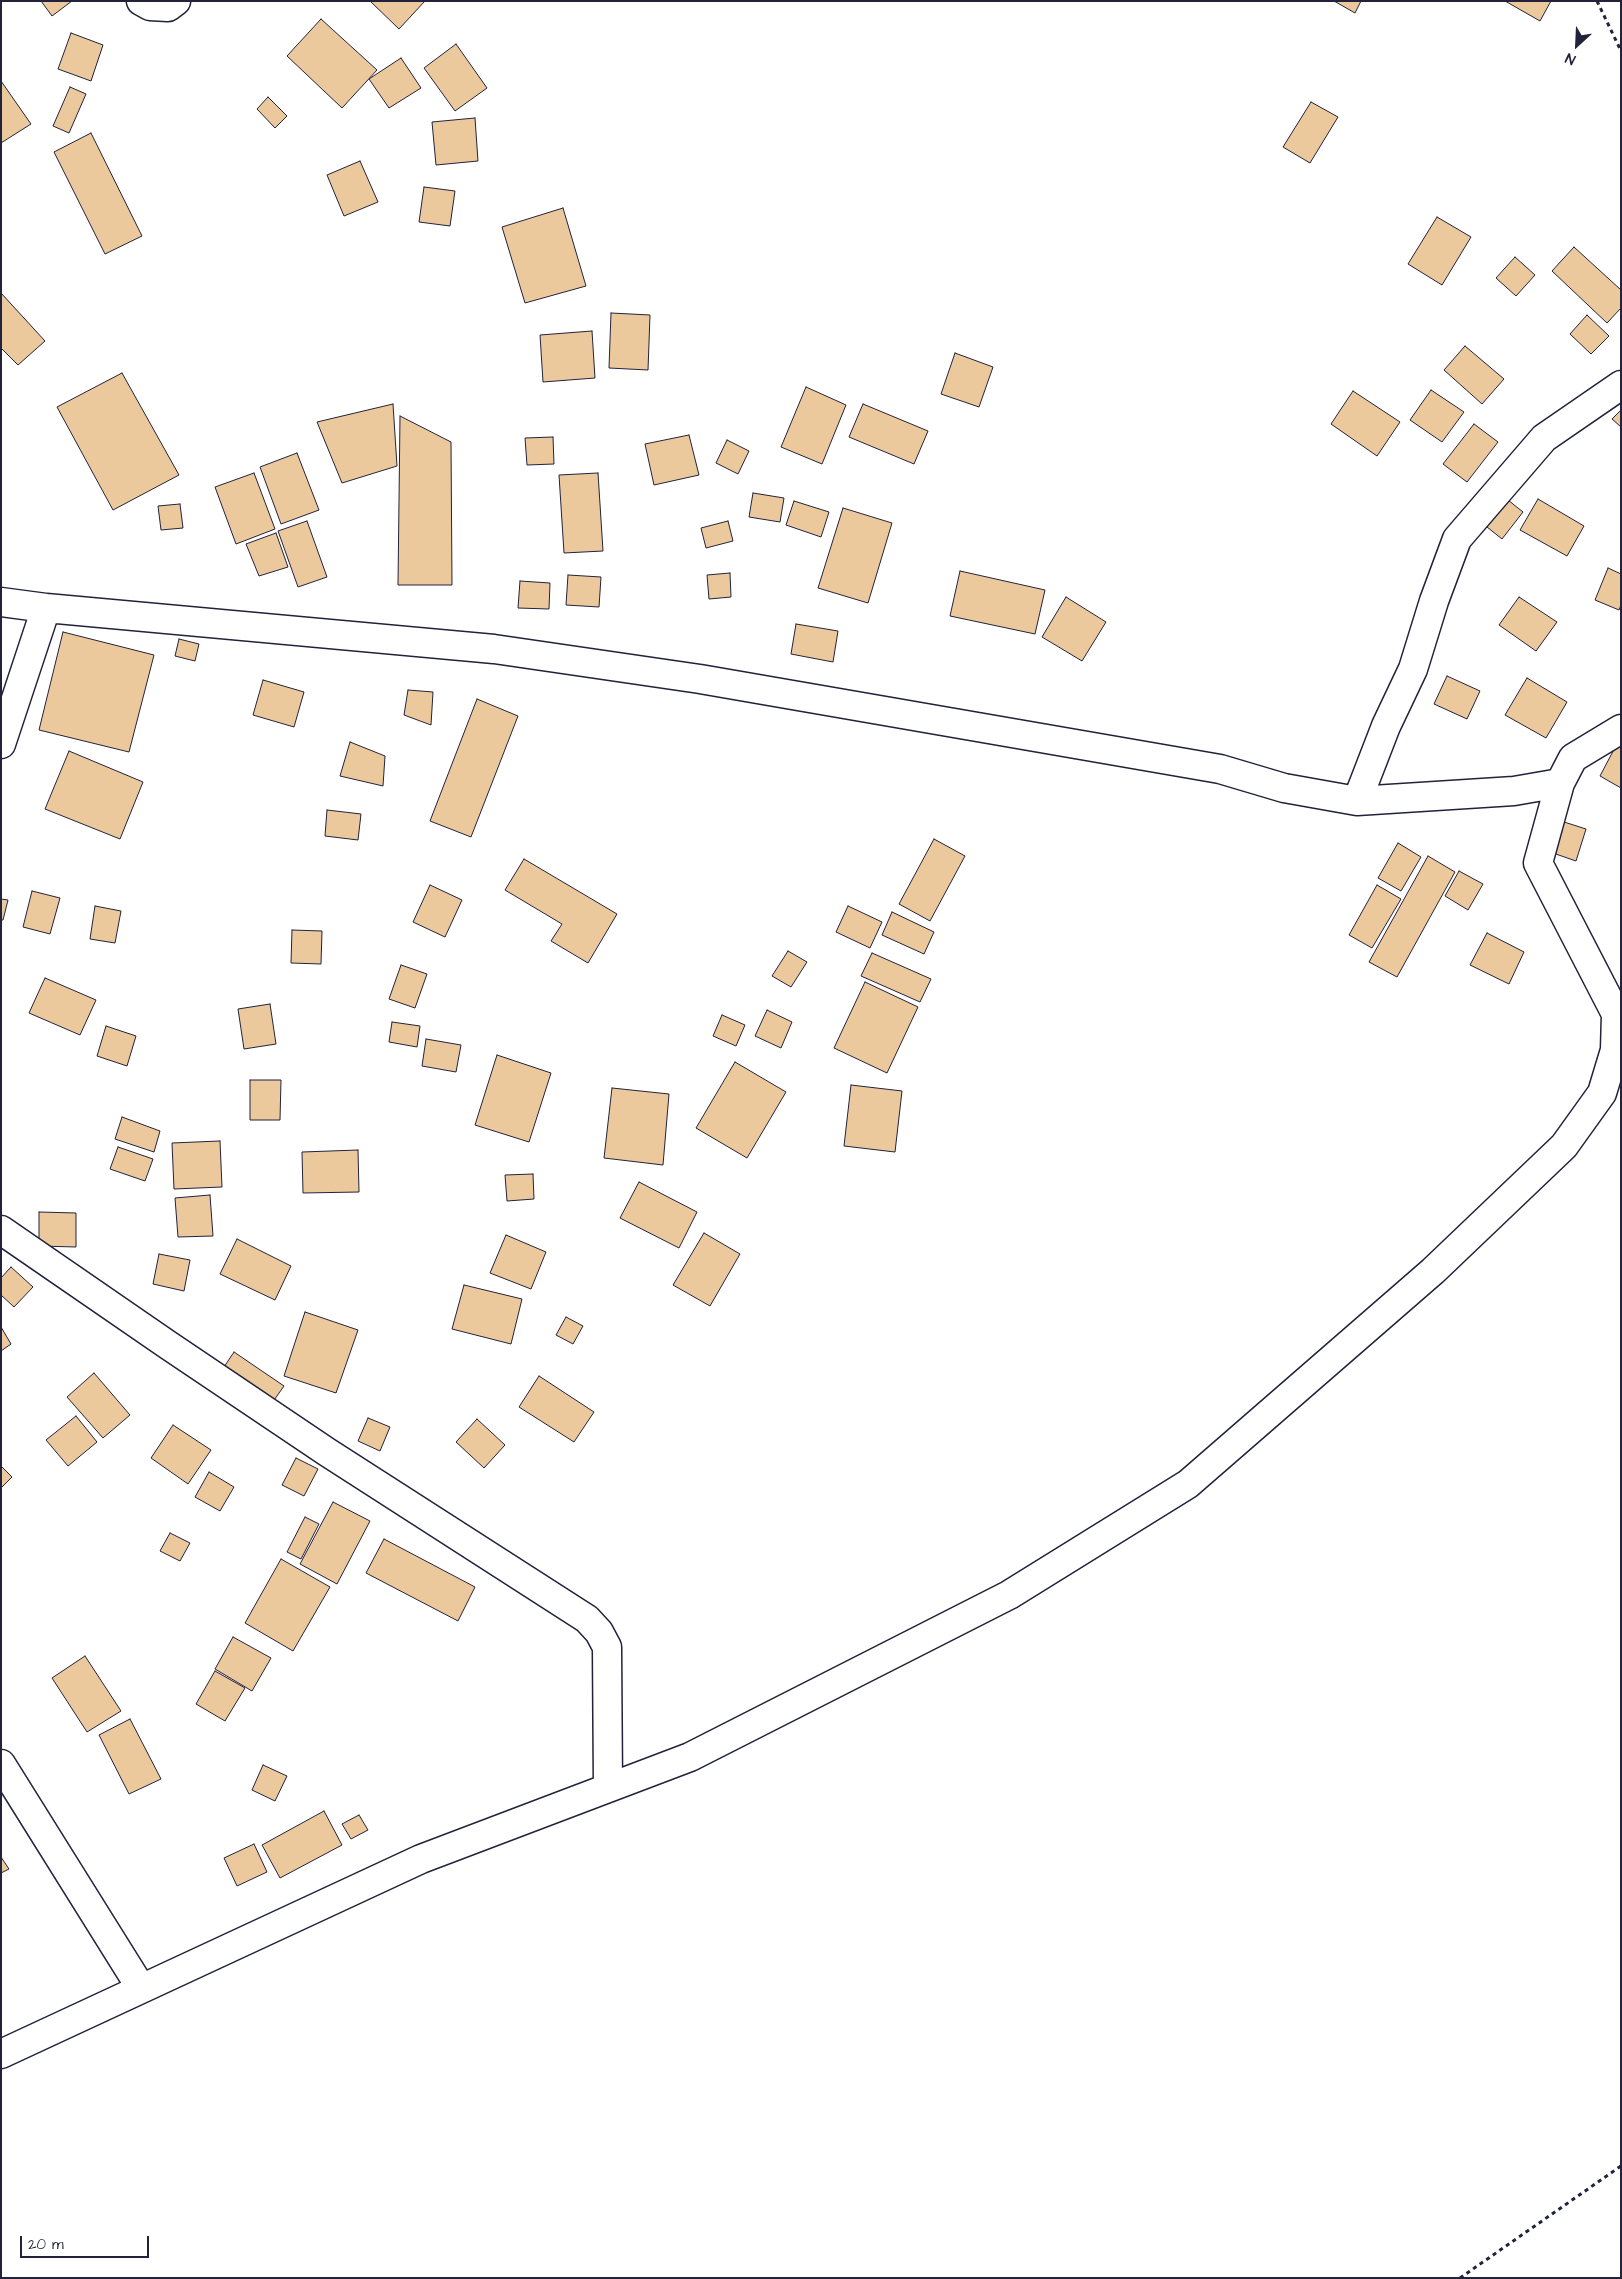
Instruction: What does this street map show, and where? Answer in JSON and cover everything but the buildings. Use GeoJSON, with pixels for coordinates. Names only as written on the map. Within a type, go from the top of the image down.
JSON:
{"type":"FeatureCollection","features":[{"type":"Feature","properties":{"kind":"street"},"geometry":{"type":"LineString","coordinates":[[141,1],[150,6],[168,7],[176,1]]}},
{"type":"Feature","properties":{"kind":"street"},"geometry":{"type":"LineString","coordinates":[[1357,801],[1386,726],[1413,669],[1434,601],[1457,539],[1544,438],[1621,385]]}},
{"type":"Feature","properties":{"kind":"street"},"geometry":{"type":"LineString","coordinates":[[1,602],[46,608],[494,650],[690,677],[1220,769],[1284,788],[1357,801],[1514,791],[1560,782]]}},
{"type":"Feature","properties":{"kind":"street"},"geometry":{"type":"LineString","coordinates":[[1,744],[46,608]]}},
{"type":"Feature","properties":{"kind":"street"},"geometry":{"type":"LineString","coordinates":[[1,2054],[421,1859],[690,1757],[1009,1595],[1188,1484],[1433,1270],[1564,1146],[1602,1093],[1615,1050],[1616,1014],[1538,863],[1560,782],[1573,758],[1621,729]]}},
{"type":"Feature","properties":{"kind":"street"},"geometry":{"type":"LineString","coordinates":[[1,1230],[168,1346],[327,1452],[587,1619],[599,1632],[608,1647],[608,1788]]}},
{"type":"Feature","properties":{"kind":"street"},"geometry":{"type":"LineString","coordinates":[[1,1764],[141,1988]]}},
{"type":"Feature","properties":{"kind":"path"},"geometry":{"type":"LineString","coordinates":[[1597,1],[1621,51]]}},
{"type":"Feature","properties":{"kind":"path"},"geometry":{"type":"LineString","coordinates":[[1460,2278],[1621,2166]]}}]}
